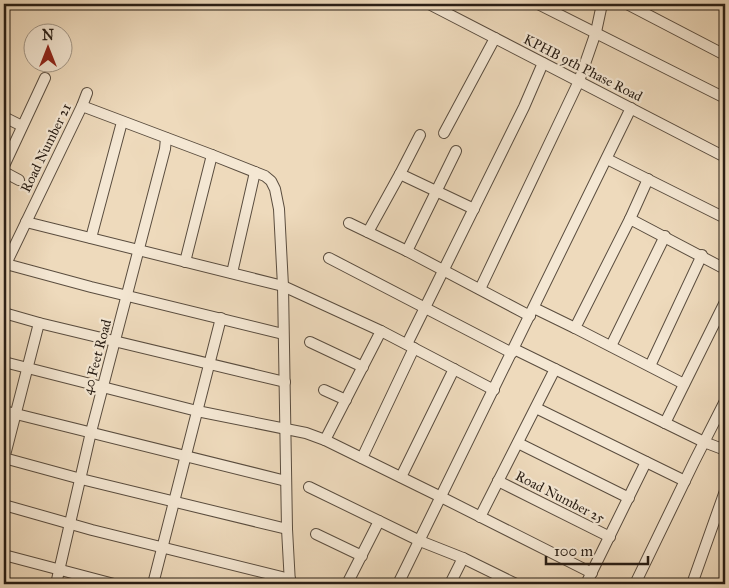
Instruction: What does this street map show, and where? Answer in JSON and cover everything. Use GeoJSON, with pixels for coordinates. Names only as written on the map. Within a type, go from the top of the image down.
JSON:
{"type":"FeatureCollection","features":[{"type":"Feature","properties":{"kind":"street","name":"KPHB 9th Phase Road"},"geometry":{"type":"LineString","coordinates":[[429,4],[725,157]]}},
{"type":"Feature","properties":{"kind":"street"},"geometry":{"type":"LineString","coordinates":[[538,4],[725,98]]}},
{"type":"Feature","properties":{"kind":"street"},"geometry":{"type":"LineString","coordinates":[[480,289],[579,81],[596,32],[602,4]]}},
{"type":"Feature","properties":{"kind":"street"},"geometry":{"type":"LineString","coordinates":[[627,4],[725,54]]}},
{"type":"Feature","properties":{"kind":"street"},"geometry":{"type":"LineString","coordinates":[[444,133],[495,38]]}},
{"type":"Feature","properties":{"kind":"street"},"geometry":{"type":"LineString","coordinates":[[362,458],[411,346],[425,308],[520,115],[543,63]]}},
{"type":"Feature","properties":{"kind":"street"},"geometry":{"type":"LineString","coordinates":[[4,166],[45,78]]}},
{"type":"Feature","properties":{"kind":"street","name":"Road Number 21"},"geometry":{"type":"LineString","coordinates":[[5,266],[87,93]]}},
{"type":"Feature","properties":{"kind":"street"},"geometry":{"type":"LineString","coordinates":[[4,506],[290,582],[287,529],[283,286],[279,208],[275,189],[271,181],[265,176],[82,106]]}},
{"type":"Feature","properties":{"kind":"street"},"geometry":{"type":"LineString","coordinates":[[398,584],[631,108]]}},
{"type":"Feature","properties":{"kind":"street"},"geometry":{"type":"LineString","coordinates":[[4,117],[22,126]]}},
{"type":"Feature","properties":{"kind":"street"},"geometry":{"type":"LineString","coordinates":[[91,238],[122,122]]}},
{"type":"Feature","properties":{"kind":"street"},"geometry":{"type":"LineString","coordinates":[[368,232],[420,134]]}},
{"type":"Feature","properties":{"kind":"street","name":"40 Feet Road"},"geometry":{"type":"LineString","coordinates":[[56,584],[103,388],[165,149],[166,138]]}},
{"type":"Feature","properties":{"kind":"street"},"geometry":{"type":"LineString","coordinates":[[407,251],[456,151]]}},
{"type":"Feature","properties":{"kind":"street"},"geometry":{"type":"LineString","coordinates":[[185,262],[212,155]]}},
{"type":"Feature","properties":{"kind":"street"},"geometry":{"type":"LineString","coordinates":[[607,159],[725,218]]}},
{"type":"Feature","properties":{"kind":"street"},"geometry":{"type":"LineString","coordinates":[[4,172],[19,180]]}},
{"type":"Feature","properties":{"kind":"street"},"geometry":{"type":"LineString","coordinates":[[232,273],[255,172]]}},
{"type":"Feature","properties":{"kind":"street"},"geometry":{"type":"LineString","coordinates":[[400,174],[474,209]]}},
{"type":"Feature","properties":{"kind":"street"},"geometry":{"type":"LineString","coordinates":[[575,328],[648,179]]}},
{"type":"Feature","properties":{"kind":"street"},"geometry":{"type":"LineString","coordinates":[[630,218],[725,269]]}},
{"type":"Feature","properties":{"kind":"street"},"geometry":{"type":"LineString","coordinates":[[26,222],[283,286],[411,346],[494,390]]}},
{"type":"Feature","properties":{"kind":"street"},"geometry":{"type":"LineString","coordinates":[[350,223],[480,289],[532,312],[575,328],[684,384]]}},
{"type":"Feature","properties":{"kind":"street"},"geometry":{"type":"LineString","coordinates":[[611,346],[665,236]]}},
{"type":"Feature","properties":{"kind":"street"},"geometry":{"type":"LineString","coordinates":[[650,366],[702,255]]}},
{"type":"Feature","properties":{"kind":"street"},"geometry":{"type":"LineString","coordinates":[[329,258],[513,351],[555,369],[704,442],[725,450]]}},
{"type":"Feature","properties":{"kind":"street"},"geometry":{"type":"LineString","coordinates":[[5,266],[283,334]]}},
{"type":"Feature","properties":{"kind":"street"},"geometry":{"type":"LineString","coordinates":[[665,423],[725,302]]}},
{"type":"Feature","properties":{"kind":"street"},"geometry":{"type":"LineString","coordinates":[[4,313],[115,342],[285,382]]}},
{"type":"Feature","properties":{"kind":"street"},"geometry":{"type":"LineString","coordinates":[[153,584],[221,318]]}},
{"type":"Feature","properties":{"kind":"street"},"geometry":{"type":"LineString","coordinates":[[39,323],[4,458],[81,479],[287,529]]}},
{"type":"Feature","properties":{"kind":"street"},"geometry":{"type":"LineString","coordinates":[[325,440],[380,331]]}},
{"type":"Feature","properties":{"kind":"street"},"geometry":{"type":"LineString","coordinates":[[310,342],[363,367]]}},
{"type":"Feature","properties":{"kind":"street"},"geometry":{"type":"LineString","coordinates":[[4,362],[197,411],[306,433],[325,440],[442,497],[592,573]]}},
{"type":"Feature","properties":{"kind":"street"},"geometry":{"type":"LineString","coordinates":[[401,477],[454,369]]}},
{"type":"Feature","properties":{"kind":"street"},"geometry":{"type":"LineString","coordinates":[[480,517],[555,369]]}},
{"type":"Feature","properties":{"kind":"street"},"geometry":{"type":"LineString","coordinates":[[324,390],[346,400]]}},
{"type":"Feature","properties":{"kind":"street"},"geometry":{"type":"LineString","coordinates":[[635,584],[725,401]]}},
{"type":"Feature","properties":{"kind":"street"},"geometry":{"type":"LineString","coordinates":[[536,408],[685,481]]}},
{"type":"Feature","properties":{"kind":"street"},"geometry":{"type":"LineString","coordinates":[[4,411],[286,481]]}},
{"type":"Feature","properties":{"kind":"street"},"geometry":{"type":"LineString","coordinates":[[518,443],[629,498]]}},
{"type":"Feature","properties":{"kind":"street"},"geometry":{"type":"LineString","coordinates":[[586,584],[646,462]]}},
{"type":"Feature","properties":{"kind":"street","name":"Road Number 25"},"geometry":{"type":"LineString","coordinates":[[498,482],[610,537]]}},
{"type":"Feature","properties":{"kind":"street"},"geometry":{"type":"LineString","coordinates":[[309,487],[420,541],[463,558],[516,584]]}},
{"type":"Feature","properties":{"kind":"street"},"geometry":{"type":"LineString","coordinates":[[692,584],[725,491]]}},
{"type":"Feature","properties":{"kind":"street"},"geometry":{"type":"LineString","coordinates":[[347,584],[379,521]]}},
{"type":"Feature","properties":{"kind":"street"},"geometry":{"type":"LineString","coordinates":[[316,534],[362,556]]}},
{"type":"Feature","properties":{"kind":"street"},"geometry":{"type":"LineString","coordinates":[[4,555],[114,584]]}},
{"type":"Feature","properties":{"kind":"street"},"geometry":{"type":"LineString","coordinates":[[450,584],[463,558]]}}]}
